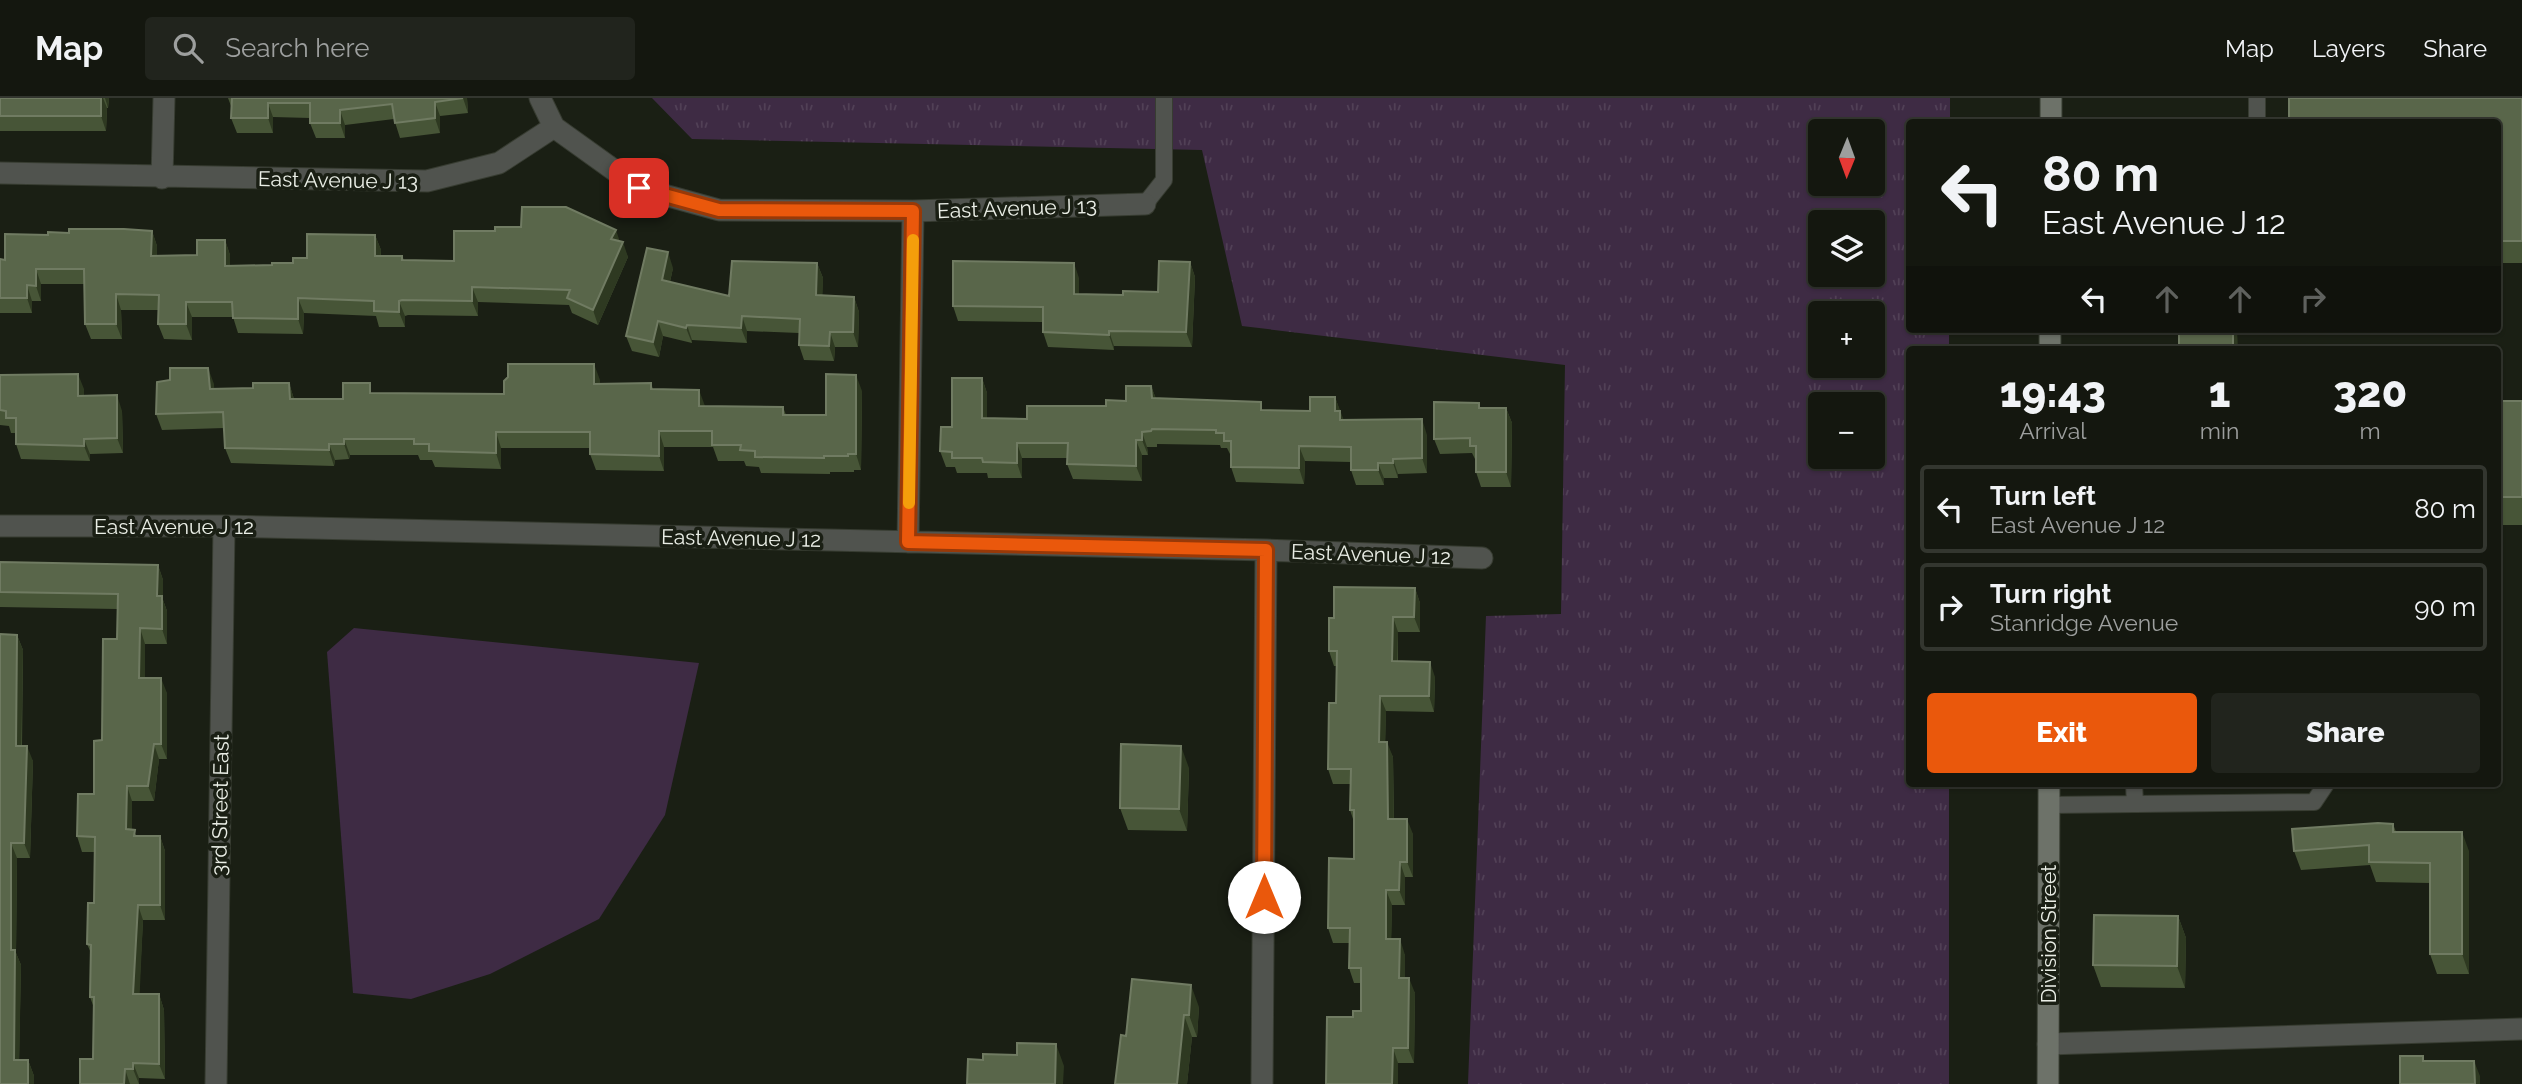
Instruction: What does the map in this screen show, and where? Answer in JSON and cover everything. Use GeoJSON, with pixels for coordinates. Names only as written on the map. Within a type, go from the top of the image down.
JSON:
{"type":"FeatureCollection","features":[{"type":"Feature","properties":{"kind":"main road"},"geometry":{"type":"LineString","coordinates":[[2051,98],[2051,119]]}},
{"type":"Feature","properties":{"kind":"main road","name":"Division Street"},"geometry":{"type":"LineString","coordinates":[[2048,1084],[2049,794]]}},
{"type":"Feature","properties":{"kind":"street"},"geometry":{"type":"LineString","coordinates":[[162,178],[164,98]]}},
{"type":"Feature","properties":{"kind":"street"},"geometry":{"type":"LineString","coordinates":[[540,98],[554,128]]}},
{"type":"Feature","properties":{"kind":"street","name":"East Avenue J 13"},"geometry":{"type":"LineString","coordinates":[[0,173],[426,181],[499,163],[554,128],[639,188],[719,210],[913,211],[1145,204]]}},
{"type":"Feature","properties":{"kind":"street"},"geometry":{"type":"LineString","coordinates":[[908,542],[913,211]]}},
{"type":"Feature","properties":{"kind":"street","name":"East Avenue J 12"},"geometry":{"type":"LineString","coordinates":[[0,526],[224,526],[1266,550],[1482,558]]}},
{"type":"Feature","properties":{"kind":"street","name":"3rd Street East"},"geometry":{"type":"LineString","coordinates":[[216,1084],[224,526]]}},
{"type":"Feature","properties":{"kind":"street"},"geometry":{"type":"LineString","coordinates":[[1262,1084],[1266,550]]}},
{"type":"Feature","properties":{"kind":"street"},"geometry":{"type":"LineString","coordinates":[[2048,1044],[2522,1030]]}},
{"type":"Feature","properties":{"kind":"lane"},"geometry":{"type":"LineString","coordinates":[[1145,204],[1164,180],[1164,98]]}},
{"type":"Feature","properties":{"kind":"lane"},"geometry":{"type":"LineString","coordinates":[[2257,98],[2257,119]]}},
{"type":"Feature","properties":{"kind":"lane"},"geometry":{"type":"LineString","coordinates":[[2134,787],[2135,804]]}},
{"type":"Feature","properties":{"kind":"lane"},"geometry":{"type":"LineString","coordinates":[[2049,794],[2135,804],[2314,802],[2324,787]]}},
{"type":"Feature","properties":{"kind":"green space"},"geometry":{"type":"Polygon","coordinates":[[[652,98],[1950,98],[1950,119],[1906,119],[1906,333],[1949,333],[1949,346],[1906,346],[1906,787],[1949,787],[1949,1084],[1468,1084],[1486,616],[1561,614],[1565,365],[1242,326],[1202,150],[692,139],[652,98]]]}},
{"type":"Feature","properties":{"kind":"green space"},"geometry":{"type":"Polygon","coordinates":[[[354,628],[699,663],[665,815],[599,919],[490,974],[411,999],[353,993],[327,652],[354,628]]]}},
{"type":"Feature","properties":{"kind":"building"},"geometry":{"type":"Polygon","coordinates":[[[0,98],[101,98],[101,116],[0,116],[0,98]]]}},
{"type":"Feature","properties":{"kind":"building"},"geometry":{"type":"Polygon","coordinates":[[[232,98],[463,98],[435,102],[435,118],[395,123],[392,104],[340,110],[340,123],[310,123],[310,103],[268,103],[268,118],[231,118],[232,98]]]}},
{"type":"Feature","properties":{"kind":"building"},"geometry":{"type":"Polygon","coordinates":[[[2289,98],[2522,98],[2522,241],[2501,241],[2501,119],[2289,119],[2289,98]]]}},
{"type":"Feature","properties":{"kind":"building"},"geometry":{"type":"Polygon","coordinates":[[[522,207],[566,207],[616,230],[611,239],[623,242],[593,310],[567,298],[570,290],[472,287],[472,301],[402,300],[399,301],[399,312],[374,311],[374,301],[298,298],[298,319],[233,318],[232,302],[186,302],[186,324],[158,324],[159,295],[116,294],[116,324],[85,324],[84,269],[36,269],[36,286],[27,285],[27,298],[0,298],[0,259],[5,260],[5,234],[48,235],[48,232],[69,233],[69,229],[152,231],[151,256],[197,255],[197,240],[225,240],[225,266],[293,263],[293,258],[307,258],[307,234],[375,235],[375,256],[402,256],[402,260],[454,261],[454,231],[495,231],[495,227],[521,227],[522,207]]]}},
{"type":"Feature","properties":{"kind":"building"},"geometry":{"type":"Polygon","coordinates":[[[647,248],[668,252],[662,280],[729,296],[732,261],[817,263],[816,295],[854,297],[853,332],[830,332],[829,346],[799,345],[800,319],[742,316],[741,328],[687,325],[686,328],[658,321],[653,342],[626,336],[647,248]]]}},
{"type":"Feature","properties":{"kind":"building"},"geometry":{"type":"Polygon","coordinates":[[[953,261],[1074,263],[1074,294],[1123,295],[1123,291],[1158,292],[1159,261],[1190,262],[1186,332],[1109,331],[1109,335],[1043,332],[1043,307],[953,306],[953,261]]]}},
{"type":"Feature","properties":{"kind":"building"},"geometry":{"type":"Polygon","coordinates":[[[2179,333],[2233,333],[2233,346],[2179,346],[2179,333]]]}},
{"type":"Feature","properties":{"kind":"building"},"geometry":{"type":"Polygon","coordinates":[[[508,364],[594,364],[594,384],[651,383],[651,389],[699,390],[699,406],[783,407],[783,415],[826,415],[826,374],[856,375],[856,454],[824,458],[755,457],[755,451],[740,450],[741,445],[712,445],[712,431],[659,431],[659,456],[590,454],[590,432],[496,432],[496,453],[429,451],[429,444],[414,444],[414,439],[344,439],[344,444],[329,444],[329,450],[225,448],[223,412],[156,414],[157,382],[170,380],[170,368],[208,368],[210,389],[253,388],[253,383],[289,383],[290,399],[343,399],[343,383],[370,383],[370,393],[504,394],[508,364]]]}},
{"type":"Feature","properties":{"kind":"building"},"geometry":{"type":"Polygon","coordinates":[[[78,374],[78,396],[117,395],[117,438],[84,439],[84,446],[16,444],[16,418],[6,418],[6,411],[0,410],[0,375],[78,374]]]}},
{"type":"Feature","properties":{"kind":"building"},"geometry":{"type":"Polygon","coordinates":[[[952,378],[982,378],[982,418],[1027,419],[1027,406],[1106,406],[1106,400],[1126,401],[1126,386],[1151,386],[1152,398],[1261,402],[1261,410],[1310,411],[1310,397],[1335,397],[1335,411],[1340,411],[1340,420],[1422,419],[1422,458],[1393,459],[1393,463],[1378,463],[1378,470],[1351,470],[1351,447],[1299,446],[1299,468],[1231,467],[1231,441],[1224,441],[1224,433],[1216,433],[1216,430],[1152,429],[1142,432],[1142,440],[1136,440],[1136,466],[1067,464],[1068,443],[1017,443],[1017,463],[983,462],[982,458],[952,458],[952,452],[940,451],[941,427],[952,427],[952,378]]]}},
{"type":"Feature","properties":{"kind":"building"},"geometry":{"type":"Polygon","coordinates":[[[2501,401],[2522,401],[2522,497],[2501,497],[2501,401]]]}},
{"type":"Feature","properties":{"kind":"building"},"geometry":{"type":"Polygon","coordinates":[[[1434,402],[1479,403],[1479,408],[1506,408],[1506,472],[1476,472],[1476,446],[1470,446],[1470,438],[1434,439],[1434,402]]]}},
{"type":"Feature","properties":{"kind":"building"},"geometry":{"type":"Polygon","coordinates":[[[0,562],[158,565],[157,596],[162,596],[162,629],[140,628],[139,678],[161,678],[161,744],[154,744],[148,786],[127,786],[126,829],[135,830],[134,836],[160,836],[160,905],[138,905],[133,994],[159,994],[159,1064],[133,1063],[133,1069],[125,1069],[124,1084],[80,1084],[80,1059],[93,1059],[94,997],[90,997],[91,945],[87,944],[88,903],[94,903],[95,837],[77,836],[78,794],[94,794],[94,741],[102,740],[103,639],[117,639],[118,594],[0,592],[0,562]]]}},
{"type":"Feature","properties":{"kind":"building"},"geometry":{"type":"Polygon","coordinates":[[[1334,587],[1415,588],[1414,617],[1393,617],[1392,661],[1430,662],[1429,696],[1380,696],[1379,742],[1387,742],[1388,819],[1407,819],[1407,862],[1400,862],[1399,890],[1386,890],[1386,939],[1400,939],[1399,978],[1409,978],[1408,1048],[1393,1048],[1392,1084],[1326,1084],[1327,1017],[1353,1017],[1353,1011],[1361,1011],[1361,968],[1349,968],[1350,928],[1328,928],[1329,858],[1354,859],[1354,810],[1350,810],[1351,769],[1328,769],[1329,703],[1336,703],[1337,651],[1329,651],[1329,618],[1334,618],[1334,587]]]}},
{"type":"Feature","properties":{"kind":"building"},"geometry":{"type":"Polygon","coordinates":[[[0,634],[17,635],[16,746],[27,746],[24,843],[11,843],[11,950],[15,950],[14,1060],[28,1060],[28,1084],[0,1084],[0,634]]]}},
{"type":"Feature","properties":{"kind":"building"},"geometry":{"type":"Polygon","coordinates":[[[1121,744],[1181,746],[1179,809],[1120,808],[1121,744]]]}},
{"type":"Feature","properties":{"kind":"building"},"geometry":{"type":"Polygon","coordinates":[[[2393,824],[2393,832],[2462,832],[2462,954],[2430,954],[2430,863],[2369,862],[2369,845],[2294,851],[2292,829],[2393,824]]]}},
{"type":"Feature","properties":{"kind":"building"},"geometry":{"type":"Polygon","coordinates":[[[2094,915],[2178,916],[2177,966],[2093,965],[2094,915]]]}},
{"type":"Feature","properties":{"kind":"building"},"geometry":{"type":"Polygon","coordinates":[[[1132,979],[1191,985],[1189,1015],[1184,1015],[1177,1084],[1115,1084],[1121,1035],[1126,1036],[1132,979]]]}},
{"type":"Feature","properties":{"kind":"building"},"geometry":{"type":"Polygon","coordinates":[[[1017,1043],[1056,1044],[1055,1084],[967,1084],[968,1059],[983,1060],[983,1054],[1017,1055],[1017,1043]]]}},
{"type":"Feature","properties":{"kind":"building"},"geometry":{"type":"Polygon","coordinates":[[[2400,1056],[2423,1056],[2423,1061],[2474,1061],[2475,1084],[2400,1084],[2400,1056]]]}},
{"type":"Feature","properties":{"kind":"slow traffic"},"geometry":{"type":"LineString","coordinates":[[909,503],[913,240]]}},
{"type":"Feature","properties":{"kind":"route"},"geometry":{"type":"LineString","coordinates":[[639,188],[719,210],[913,211],[908,542],[1266,550],[1264,897]]}}]}
